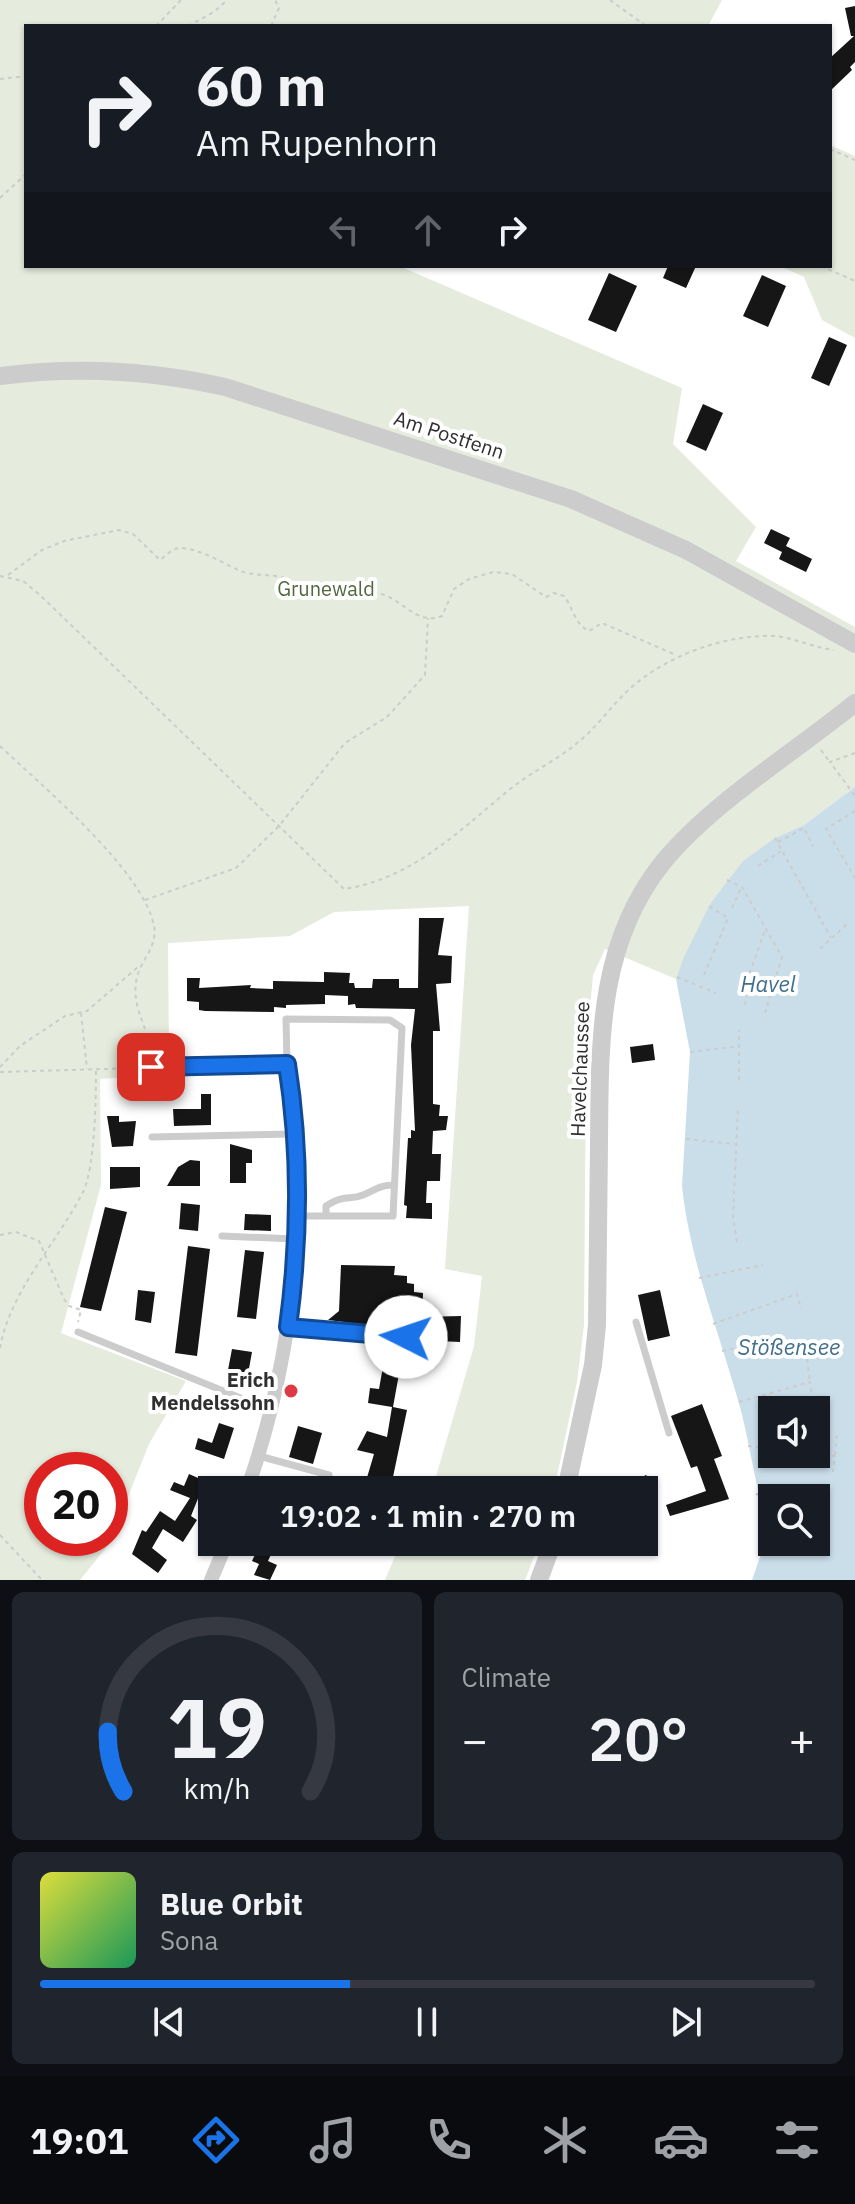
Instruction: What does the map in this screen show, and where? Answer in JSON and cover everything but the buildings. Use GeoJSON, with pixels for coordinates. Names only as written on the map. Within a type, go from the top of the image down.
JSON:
{"type":"FeatureCollection","features":[{"type":"Feature","properties":{"kind":"street","name":"Am Postfenn"},"geometry":{"type":"LineString","coordinates":[[0,376],[113,371],[188,378],[225,387],[571,499],[686,550],[850,641]]}},
{"type":"Feature","properties":{"kind":"street","name":"Havelchaussee"},"geometry":{"type":"LineString","coordinates":[[569,1476],[593,1365],[597,1325],[600,1056],[604,996],[621,934],[638,898],[663,862],[690,833],[855,703]]}},
{"type":"Feature","properties":{"kind":"street"},"geometry":{"type":"LineString","coordinates":[[151,1067],[287,1064],[296,1134],[299,1239],[288,1327],[252,1476]]}},
{"type":"Feature","properties":{"kind":"street"},"geometry":{"type":"LineString","coordinates":[[212,1580],[221,1556]]}},
{"type":"Feature","properties":{"kind":"street"},"geometry":{"type":"LineString","coordinates":[[539,1580],[548,1556]]}},
{"type":"Feature","properties":{"kind":"lane"},"geometry":{"type":"LineString","coordinates":[[287,1064],[286,1019],[390,1020],[402,1028],[393,1216],[299,1216]]}},
{"type":"Feature","properties":{"kind":"lane"},"geometry":{"type":"LineString","coordinates":[[152,1137],[296,1134]]}},
{"type":"Feature","properties":{"kind":"lane"},"geometry":{"type":"LineString","coordinates":[[326,1216],[326,1206],[341,1196],[361,1196],[378,1185],[394,1185]]}},
{"type":"Feature","properties":{"kind":"lane"},"geometry":{"type":"LineString","coordinates":[[222,1236],[299,1239]]}},
{"type":"Feature","properties":{"kind":"lane"},"geometry":{"type":"LineString","coordinates":[[636,1322],[669,1433]]}},
{"type":"Feature","properties":{"kind":"lane"},"geometry":{"type":"LineString","coordinates":[[288,1327],[406,1337]]}},
{"type":"Feature","properties":{"kind":"lane"},"geometry":{"type":"LineString","coordinates":[[78,1332],[270,1410]]}},
{"type":"Feature","properties":{"kind":"lane"},"geometry":{"type":"LineString","coordinates":[[259,1456],[329,1475]]}},
{"type":"Feature","properties":{"kind":"path"},"geometry":{"type":"LineString","coordinates":[[158,24],[181,0]]}},
{"type":"Feature","properties":{"kind":"path"},"geometry":{"type":"LineString","coordinates":[[192,24],[214,12],[227,0]]}},
{"type":"Feature","properties":{"kind":"path"},"geometry":{"type":"LineString","coordinates":[[272,24],[279,8],[275,0]]}},
{"type":"Feature","properties":{"kind":"path"},"geometry":{"type":"LineString","coordinates":[[610,0],[643,24]]}},
{"type":"Feature","properties":{"kind":"path"},"geometry":{"type":"LineString","coordinates":[[0,79],[24,76]]}},
{"type":"Feature","properties":{"kind":"path"},"geometry":{"type":"LineString","coordinates":[[832,150],[855,160]]}},
{"type":"Feature","properties":{"kind":"path"},"geometry":{"type":"LineString","coordinates":[[0,198],[24,176]]}},
{"type":"Feature","properties":{"kind":"path"},"geometry":{"type":"LineString","coordinates":[[826,268],[855,281]]}},
{"type":"Feature","properties":{"kind":"path"},"geometry":{"type":"LineString","coordinates":[[7,576],[42,550],[64,541],[119,530],[133,534],[160,560],[171,550],[184,548],[239,571],[286,578],[295,586],[319,592],[340,588],[381,594],[411,613],[428,618],[442,616],[449,596],[459,585],[483,574],[503,572],[546,597],[554,593],[564,596],[570,613],[584,629],[589,631],[602,623],[679,655]]}},
{"type":"Feature","properties":{"kind":"path"},"geometry":{"type":"LineString","coordinates":[[0,576],[23,581],[40,595],[344,889],[369,886],[403,871],[470,825],[511,788],[557,760],[583,738],[633,686],[679,655],[764,635],[791,638],[834,650],[850,641]]}},
{"type":"Feature","properties":{"kind":"path"},"geometry":{"type":"LineString","coordinates":[[144,900],[236,868],[279,826],[345,743],[387,717],[425,675],[428,618]]}},
{"type":"Feature","properties":{"kind":"path"},"geometry":{"type":"LineString","coordinates":[[0,746],[122,867],[144,900],[154,923],[156,939],[140,965],[102,999],[81,1012],[65,1016],[20,1046],[0,1067]]}},
{"type":"Feature","properties":{"kind":"path"},"geometry":{"type":"LineString","coordinates":[[855,753],[830,762],[855,796]]}},
{"type":"Feature","properties":{"kind":"path"},"geometry":{"type":"LineString","coordinates":[[855,811],[826,829],[855,878]]}},
{"type":"Feature","properties":{"kind":"path"},"geometry":{"type":"LineString","coordinates":[[813,846],[804,828],[776,840],[831,938]]}},
{"type":"Feature","properties":{"kind":"path"},"geometry":{"type":"LineString","coordinates":[[758,866],[782,851]]}},
{"type":"Feature","properties":{"kind":"path"},"geometry":{"type":"LineString","coordinates":[[727,880],[742,887],[782,957],[765,1013]]}},
{"type":"Feature","properties":{"kind":"path"},"geometry":{"type":"LineString","coordinates":[[732,908],[742,887]]}},
{"type":"Feature","properties":{"kind":"path"},"geometry":{"type":"LineString","coordinates":[[704,975],[728,918],[709,906]]}},
{"type":"Feature","properties":{"kind":"path"},"geometry":{"type":"LineString","coordinates":[[820,949],[847,924]]}},
{"type":"Feature","properties":{"kind":"path"},"geometry":{"type":"LineString","coordinates":[[745,1005],[749,975],[766,928]]}},
{"type":"Feature","properties":{"kind":"path"},"geometry":{"type":"LineString","coordinates":[[0,1072],[151,1067],[150,1045],[135,1008],[140,965]]}},
{"type":"Feature","properties":{"kind":"path"},"geometry":{"type":"LineString","coordinates":[[677,977],[716,993]]}},
{"type":"Feature","properties":{"kind":"path"},"geometry":{"type":"LineString","coordinates":[[81,1012],[87,1070]]}},
{"type":"Feature","properties":{"kind":"path"},"geometry":{"type":"LineString","coordinates":[[739,1030],[739,1080]]}},
{"type":"Feature","properties":{"kind":"path"},"geometry":{"type":"LineString","coordinates":[[690,1052],[740,1046]]}},
{"type":"Feature","properties":{"kind":"path"},"geometry":{"type":"LineString","coordinates":[[0,1348],[19,1301],[84,1189],[96,1110],[96,1069]]}},
{"type":"Feature","properties":{"kind":"path"},"geometry":{"type":"LineString","coordinates":[[737,1242],[733,1217],[738,1107]]}},
{"type":"Feature","properties":{"kind":"path"},"geometry":{"type":"LineString","coordinates":[[686,1139],[736,1144]]}},
{"type":"Feature","properties":{"kind":"path"},"geometry":{"type":"LineString","coordinates":[[0,1235],[9,1231],[26,1234],[39,1241],[64,1299],[69,1306],[81,1310],[75,1331],[78,1332]]}},
{"type":"Feature","properties":{"kind":"path"},"geometry":{"type":"LineString","coordinates":[[699,1278],[763,1265]]}},
{"type":"Feature","properties":{"kind":"path"},"geometry":{"type":"LineString","coordinates":[[713,1324],[797,1294],[801,1309]]}},
{"type":"Feature","properties":{"kind":"path"},"geometry":{"type":"LineString","coordinates":[[722,1351],[762,1342],[764,1356]]}},
{"type":"Feature","properties":{"kind":"path"},"geometry":{"type":"LineString","coordinates":[[807,1359],[812,1396]]}},
{"type":"Feature","properties":{"kind":"path"},"geometry":{"type":"LineString","coordinates":[[739,1402],[810,1382]]}},
{"type":"Feature","properties":{"kind":"path"},"geometry":{"type":"LineString","coordinates":[[833,1472],[837,1433]]}},
{"type":"Feature","properties":{"kind":"path"},"geometry":{"type":"LineString","coordinates":[[748,1446],[758,1447]]}},
{"type":"Feature","properties":{"kind":"path"},"geometry":{"type":"LineString","coordinates":[[830,1455],[835,1456]]}},
{"type":"Feature","properties":{"kind":"path"},"geometry":{"type":"LineString","coordinates":[[0,1535],[42,1580]]}},
{"type":"Feature","properties":{"kind":"green space","name":"Grunewald"},"geometry":{"type":"Polygon","coordinates":[[[0,0],[722,0],[709,24],[24,24],[24,268],[404,268],[682,388],[673,444],[756,527],[736,561],[855,627],[855,787],[804,825],[775,838],[710,904],[676,979],[605,949],[593,975],[586,1054],[584,1325],[577,1382],[557,1476],[436,1476],[474,1346],[482,1276],[445,1269],[469,906],[334,912],[290,936],[168,943],[169,1051],[155,1039],[147,1040],[136,1051],[140,1076],[100,1079],[101,1185],[61,1333],[186,1381],[149,1444],[128,1496],[128,1452],[24,1452],[24,1556],[99,1556],[80,1580],[0,1580],[0,0]]]}},
{"type":"Feature","properties":{"kind":"green space"},"geometry":{"type":"Polygon","coordinates":[[[832,146],[855,156],[855,338],[822,320],[804,277],[784,268],[832,268],[832,146]]]}},
{"type":"Feature","properties":{"kind":"green space"},"geometry":{"type":"Polygon","coordinates":[[[395,1556],[534,1556],[525,1580],[385,1580],[395,1556]]]}},
{"type":"Feature","properties":{"kind":"water","name":"Havel"},"geometry":{"type":"Polygon","coordinates":[[[855,787],[855,1580],[752,1580],[760,1556],[830,1556],[830,1484],[758,1484],[758,1490],[742,1416],[691,1241],[682,1186],[690,1052],[676,979],[710,904],[743,861],[775,838],[804,825],[855,787]]]}},
{"type":"Feature","properties":{"kind":"place","name":"Erich Mendelssohn"},"geometry":{"type":"Point","coordinates":[291,1391]}},
{"type":"Feature","properties":{"kind":"route"},"geometry":{"type":"LineString","coordinates":[[151,1067],[287,1064],[299,1175],[299,1239],[288,1327],[406,1337]]}},
{"type":"Feature","properties":{"kind":"water label","name":"Stößensee"},"geometry":{"type":"Point","coordinates":[789,1347]}}]}
